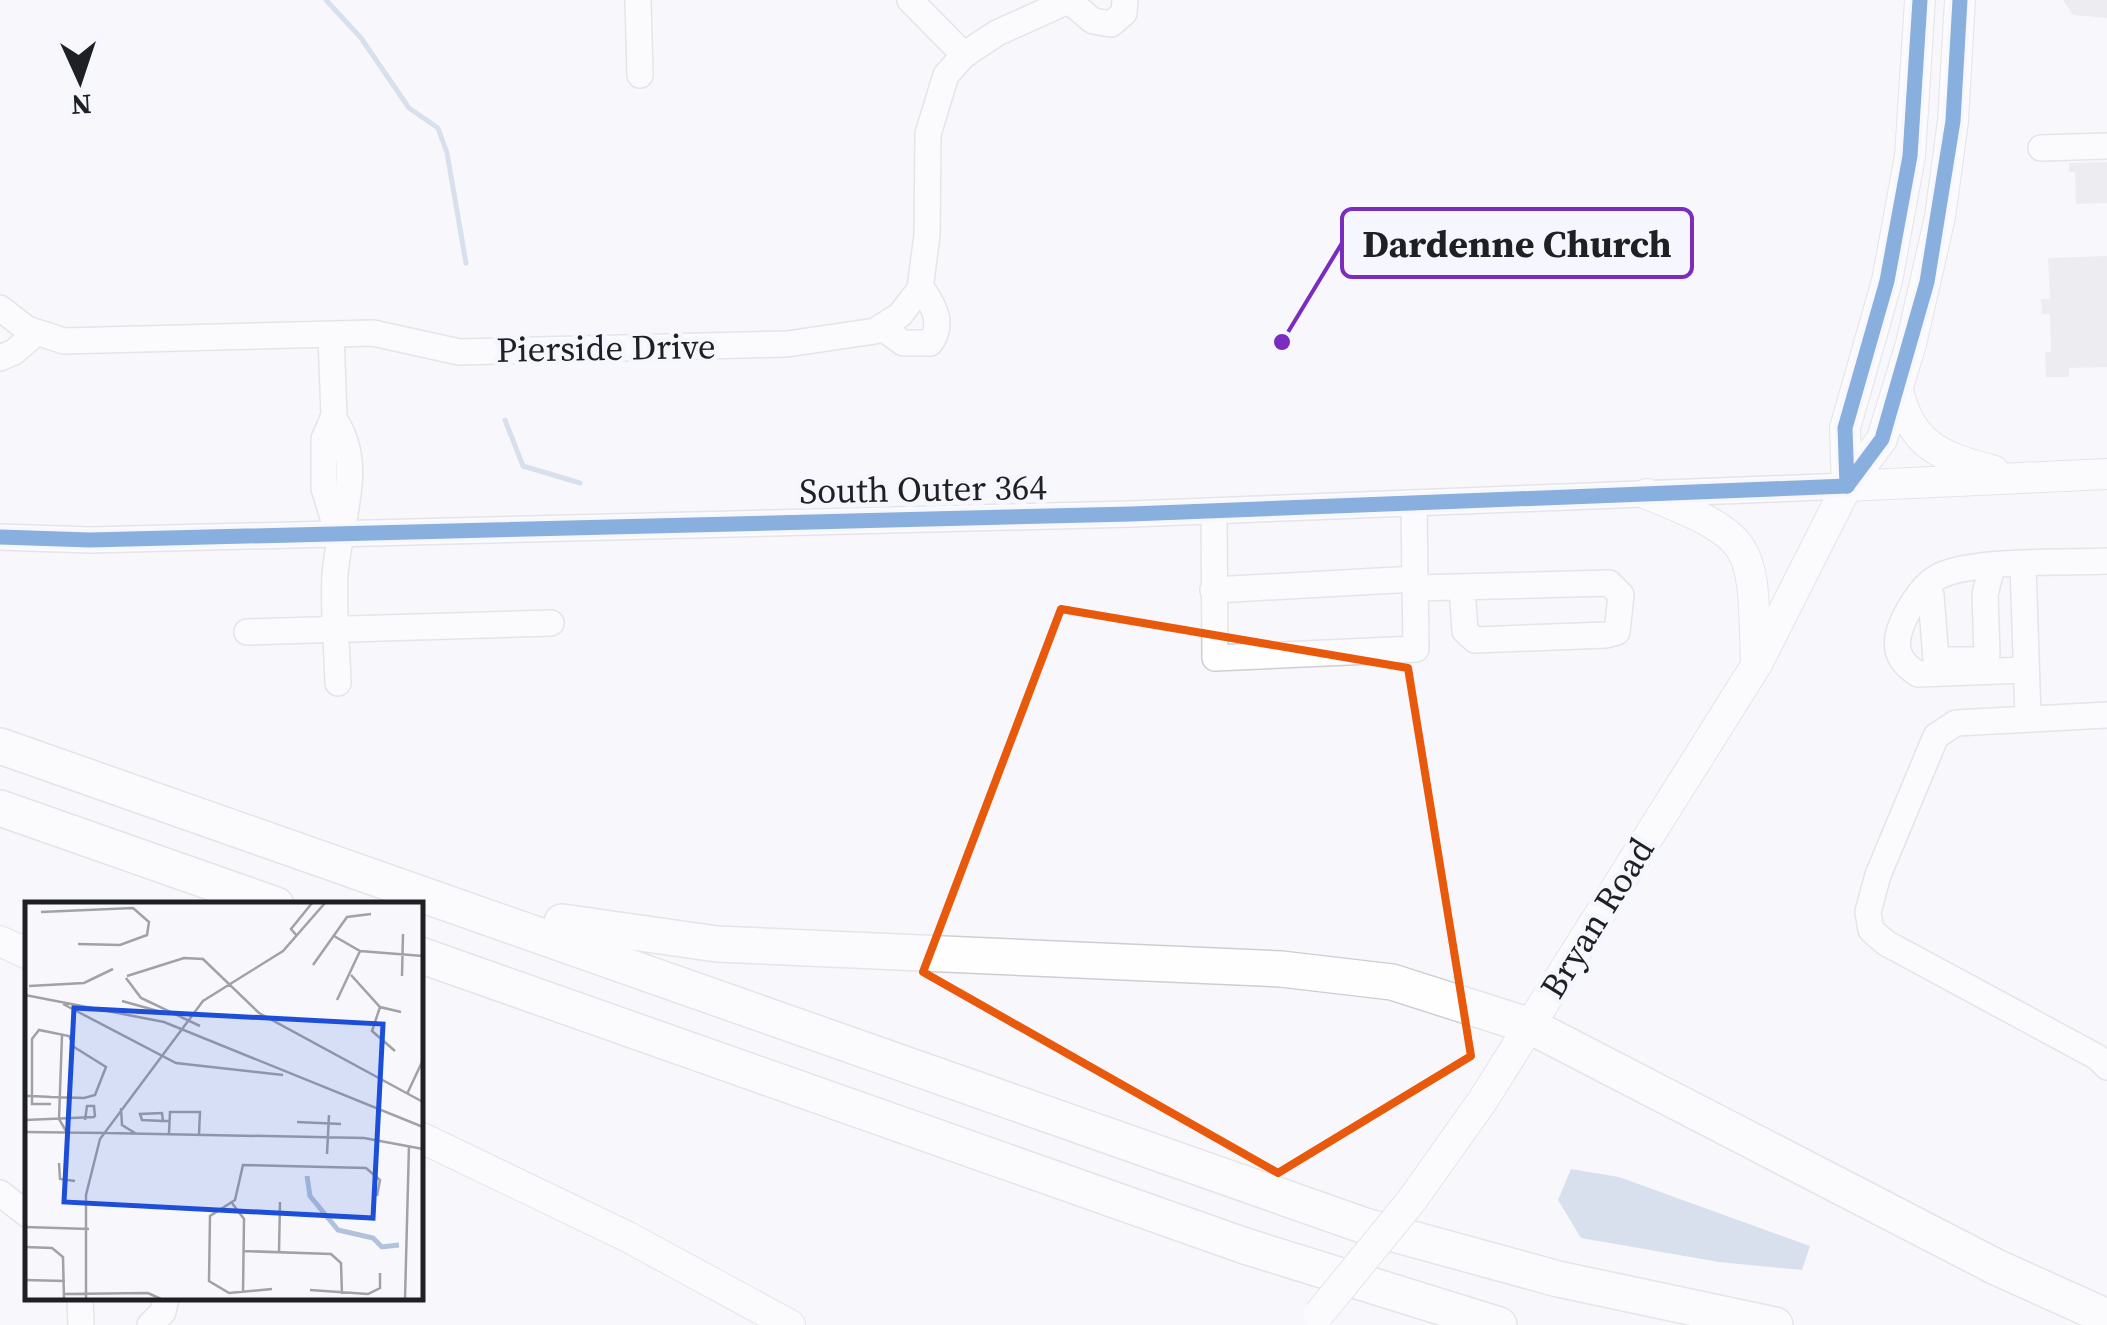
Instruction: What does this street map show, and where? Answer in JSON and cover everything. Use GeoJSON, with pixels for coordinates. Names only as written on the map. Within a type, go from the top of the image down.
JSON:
{"type":"FeatureCollection","features":[{"type":"Feature","properties":{"kind":"highway"},"geometry":{"type":"LineString","coordinates":[[0,746],[1366,1226],[1558,1279],[1775,1325]]}},
{"type":"Feature","properties":{"kind":"highway"},"geometry":{"type":"LineString","coordinates":[[0,808],[267,902]]}},
{"type":"Feature","properties":{"kind":"highway"},"geometry":{"type":"LineString","coordinates":[[416,891],[590,928],[676,941],[986,952],[1349,974],[1392,982],[1530,1026],[1996,1266],[2107,1317]]}},
{"type":"Feature","properties":{"kind":"highway"},"geometry":{"type":"LineString","coordinates":[[422,956],[1245,1246],[1499,1325]]}},
{"type":"Feature","properties":{"kind":"highway"},"geometry":{"type":"LineString","coordinates":[[1245,1246],[1427,1325]]}},
{"type":"Feature","properties":{"kind":"main road"},"geometry":{"type":"LineString","coordinates":[[1920,0],[1910,156],[1888,281],[1845,428],[1847,486],[2107,474]]}},
{"type":"Feature","properties":{"kind":"main road","name":"Bryan Road"},"geometry":{"type":"LineString","coordinates":[[1314,1320],[1462,1133],[1756,664],[1847,486],[1882,439],[1898,391],[1940,217],[1953,121],[1960,0]]}},
{"type":"Feature","properties":{"kind":"main road"},"geometry":{"type":"LineString","coordinates":[[1898,391],[1912,429],[1927,444],[1943,455],[2020,478]]}},
{"type":"Feature","properties":{"kind":"main road"},"geometry":{"type":"LineString","coordinates":[[1647,494],[1704,517],[1740,543],[1754,594],[1756,664]]}},
{"type":"Feature","properties":{"kind":"main road"},"geometry":{"type":"LineString","coordinates":[[0,941],[25,953]]}},
{"type":"Feature","properties":{"kind":"main road"},"geometry":{"type":"LineString","coordinates":[[422,1138],[628,1236],[790,1325]]}},
{"type":"Feature","properties":{"kind":"street"},"geometry":{"type":"LineString","coordinates":[[638,0],[640,75]]}},
{"type":"Feature","properties":{"kind":"street"},"geometry":{"type":"LineString","coordinates":[[910,0],[964,55]]}},
{"type":"Feature","properties":{"kind":"street"},"geometry":{"type":"LineString","coordinates":[[881,327],[902,342],[930,343],[938,333],[937,318],[921,287],[931,118],[946,75],[964,55],[997,33],[1069,1],[1103,24],[1119,20],[1125,0]]}},
{"type":"Feature","properties":{"kind":"street"},"geometry":{"type":"LineString","coordinates":[[2041,148],[2107,146]]}},
{"type":"Feature","properties":{"kind":"street","name":"Pierside Drive"},"geometry":{"type":"LineString","coordinates":[[0,308],[36,332],[64,341],[373,333],[478,351],[787,344],[833,340],[881,327],[900,314],[921,287]]}},
{"type":"Feature","properties":{"kind":"street"},"geometry":{"type":"LineString","coordinates":[[0,358],[14,352],[36,332]]}},
{"type":"Feature","properties":{"kind":"street"},"geometry":{"type":"LineString","coordinates":[[331,336],[333,418],[324,439],[324,488],[338,534],[338,682]]}},
{"type":"Feature","properties":{"kind":"street","name":"South Outer 364"},"geometry":{"type":"LineString","coordinates":[[0,537],[90,540],[1214,512],[1847,486]]}},
{"type":"Feature","properties":{"kind":"street"},"geometry":{"type":"LineString","coordinates":[[1214,512],[1216,658],[1416,649],[1414,504]]}},
{"type":"Feature","properties":{"kind":"street"},"geometry":{"type":"LineString","coordinates":[[2026,670],[1918,674],[1906,667],[1896,649],[1900,628],[1926,587],[1947,572],[2107,562]]}},
{"type":"Feature","properties":{"kind":"street"},"geometry":{"type":"LineString","coordinates":[[2023,565],[2028,716]]}},
{"type":"Feature","properties":{"kind":"street"},"geometry":{"type":"LineString","coordinates":[[1926,587],[1931,596],[1936,660],[1984,660],[1988,656],[1986,583],[1992,567]]}},
{"type":"Feature","properties":{"kind":"street"},"geometry":{"type":"LineString","coordinates":[[1213,590],[1609,584],[1621,595],[1622,624],[1618,632],[1606,635],[1475,640],[1465,631],[1462,587]]}},
{"type":"Feature","properties":{"kind":"street"},"geometry":{"type":"LineString","coordinates":[[247,632],[551,623]]}},
{"type":"Feature","properties":{"kind":"street"},"geometry":{"type":"LineString","coordinates":[[2107,715],[2028,716],[1956,723],[1936,736],[1878,875],[1868,912],[1872,930],[1886,943],[2097,1056],[2107,1068]]}},
{"type":"Feature","properties":{"kind":"street"},"geometry":{"type":"LineString","coordinates":[[0,1193],[25,1213]]}},
{"type":"Feature","properties":{"kind":"street"},"geometry":{"type":"LineString","coordinates":[[80,1300],[81,1325]]}},
{"type":"Feature","properties":{"kind":"street"},"geometry":{"type":"LineString","coordinates":[[150,1325],[162,1312],[165,1300]]}},
{"type":"Feature","properties":{"kind":"highlighted area"},"geometry":{"type":"Polygon","coordinates":[[[1061,609],[1408,668],[1471,1056],[1278,1173],[923,972],[1061,609]]]}},
{"type":"Feature","properties":{"kind":"water"},"geometry":{"type":"Polygon","coordinates":[[[1571,1169],[1619,1177],[1810,1246],[1802,1270],[1719,1262],[1581,1238],[1558,1200],[1571,1169]]]}},
{"type":"Feature","properties":{"kind":"building"},"geometry":{"type":"Polygon","coordinates":[[[2063,0],[2107,0],[2107,18],[2073,15],[2063,0]]]}},
{"type":"Feature","properties":{"kind":"building"},"geometry":{"type":"Polygon","coordinates":[[[2107,162],[2107,203],[2076,204],[2075,172],[2069,172],[2069,163],[2107,162]]]}},
{"type":"Feature","properties":{"kind":"building"},"geometry":{"type":"Polygon","coordinates":[[[2107,256],[2107,367],[2069,368],[2069,377],[2046,377],[2045,352],[2051,352],[2050,314],[2042,314],[2041,299],[2050,299],[2048,258],[2107,256]]]}},
{"type":"Feature","properties":{"kind":"waterway"},"geometry":{"type":"LineString","coordinates":[[326,0],[361,38],[409,108],[438,128],[447,153],[466,263]]}},
{"type":"Feature","properties":{"kind":"waterway"},"geometry":{"type":"LineString","coordinates":[[505,420],[523,466],[580,483]]}},
{"type":"Feature","properties":{"kind":"cycle path"},"geometry":{"type":"LineString","coordinates":[[1847,486],[1845,428],[1887,281],[1910,156],[1920,0]]}},
{"type":"Feature","properties":{"kind":"cycle path"},"geometry":{"type":"LineString","coordinates":[[1847,486],[1882,439],[1927,282],[1953,121],[1960,0]]}},
{"type":"Feature","properties":{"kind":"cycle path"},"geometry":{"type":"LineString","coordinates":[[0,537],[90,540],[1131,514],[1847,486]]}},
{"type":"Feature","properties":{"kind":"place","name":"Dardenne Church"},"geometry":{"type":"Point","coordinates":[1282,342]}}]}
